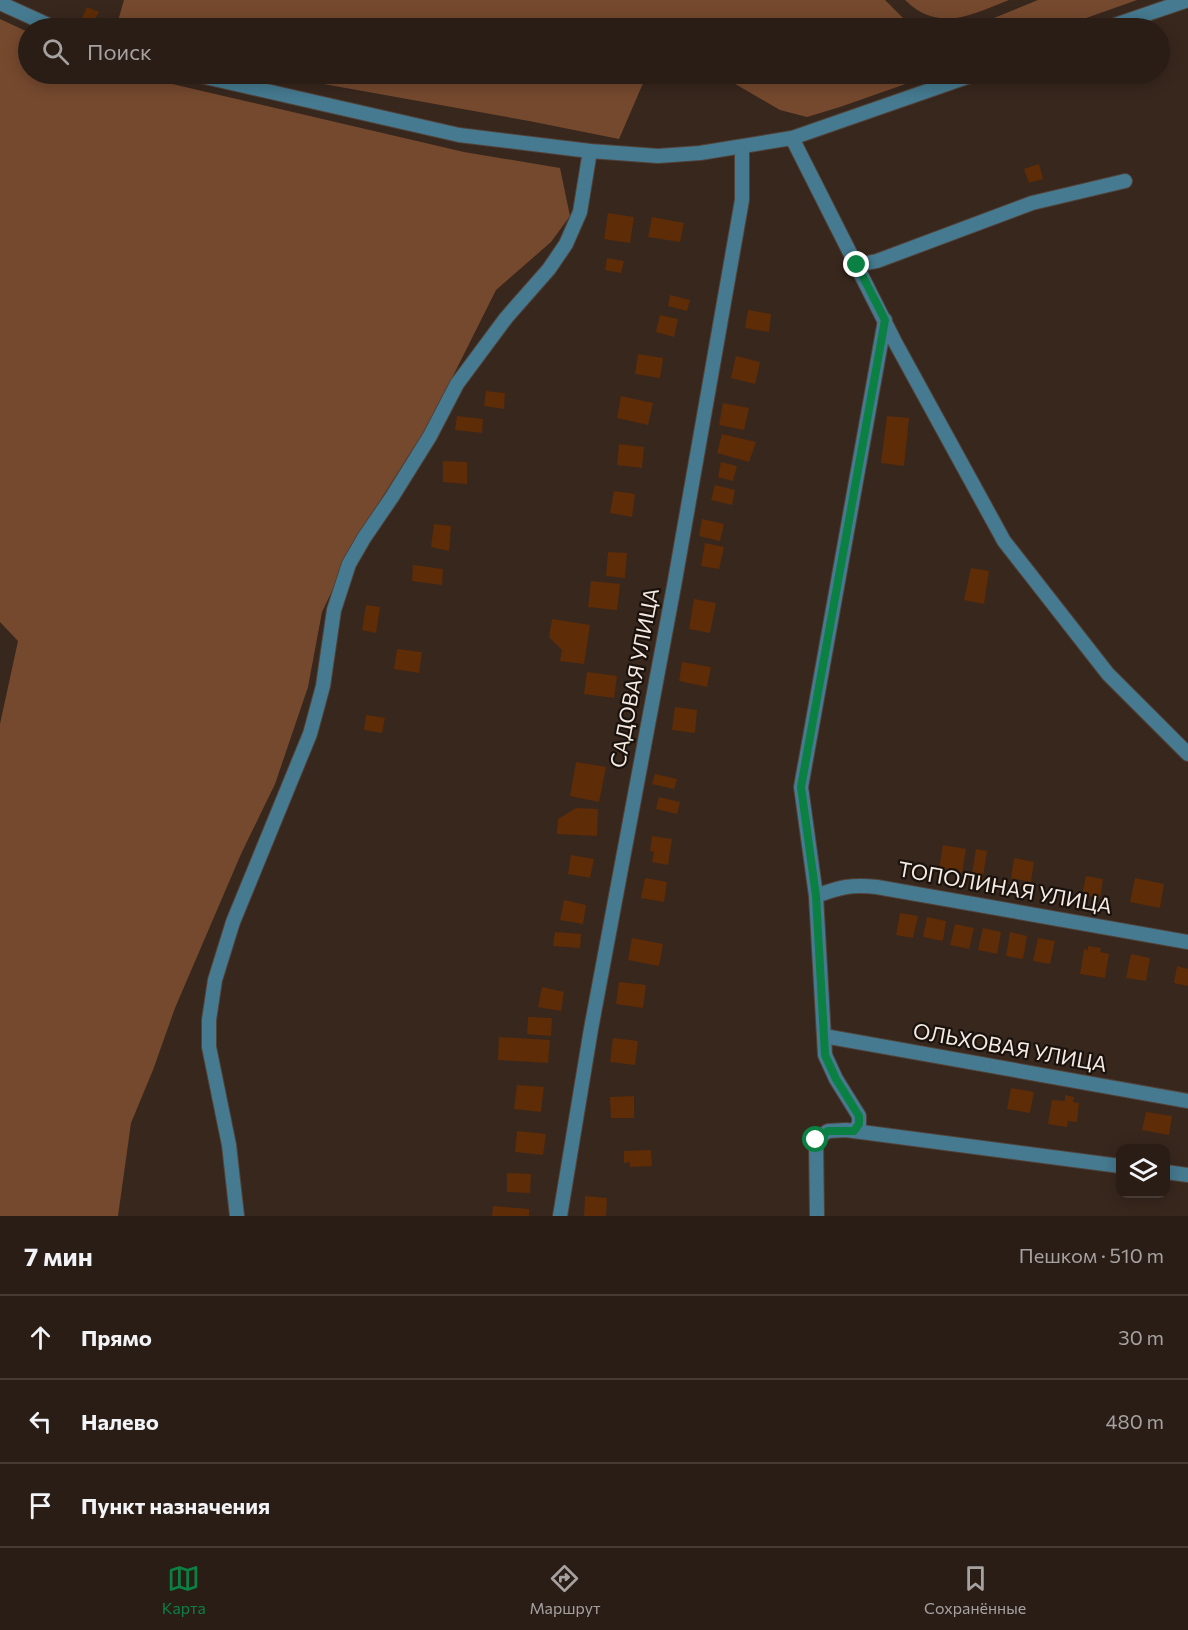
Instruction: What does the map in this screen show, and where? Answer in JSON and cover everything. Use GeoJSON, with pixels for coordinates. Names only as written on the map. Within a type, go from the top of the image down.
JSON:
{"type":"FeatureCollection","features":[{"type":"Feature","properties":{"kind":"street"},"geometry":{"type":"LineString","coordinates":[[1135,18],[1188,0]]}},
{"type":"Feature","properties":{"kind":"street"},"geometry":{"type":"LineString","coordinates":[[0,3],[33,18]]}},
{"type":"Feature","properties":{"kind":"street"},"geometry":{"type":"LineString","coordinates":[[236,84],[459,135],[590,151],[658,156],[742,148],[792,138],[947,84]]}},
{"type":"Feature","properties":{"kind":"street"},"geometry":{"type":"LineString","coordinates":[[792,138],[895,342],[1004,541],[1108,674],[1188,754]]}},
{"type":"Feature","properties":{"kind":"street","name":"САДОВАЯ УЛИЦА"},"geometry":{"type":"LineString","coordinates":[[560,1216],[591,1029],[674,586],[742,200],[742,148]]}},
{"type":"Feature","properties":{"kind":"street"},"geometry":{"type":"LineString","coordinates":[[237,1216],[229,1145],[209,1047],[215,980],[233,922],[310,734],[323,686],[334,610],[349,564],[430,436],[457,384],[506,318],[549,269],[566,244],[580,212],[590,151]]}},
{"type":"Feature","properties":{"kind":"street"},"geometry":{"type":"LineString","coordinates":[[857,265],[876,261],[1032,203],[1125,181]]}},
{"type":"Feature","properties":{"kind":"street"},"geometry":{"type":"LineString","coordinates":[[854,1131],[859,1124],[859,1116],[836,1079],[825,1055],[816,896],[801,787],[885,320]]}},
{"type":"Feature","properties":{"kind":"street","name":"ТОПОЛИНАЯ УЛИЦА"},"geometry":{"type":"LineString","coordinates":[[816,896],[840,887],[857,884],[1188,942]]}},
{"type":"Feature","properties":{"kind":"street","name":"ОЛЬХОВАЯ УЛИЦА"},"geometry":{"type":"LineString","coordinates":[[824,1036],[1188,1101]]}},
{"type":"Feature","properties":{"kind":"street"},"geometry":{"type":"LineString","coordinates":[[817,1216],[816,1140],[828,1131],[854,1131],[1116,1165]]}},
{"type":"Feature","properties":{"kind":"street"},"geometry":{"type":"LineString","coordinates":[[1170,1173],[1188,1175]]}},
{"type":"Feature","properties":{"kind":"shaded area"},"geometry":{"type":"Polygon","coordinates":[[[124,0],[885,0],[903,18],[119,18],[124,0]]]}},
{"type":"Feature","properties":{"kind":"shaded area"},"geometry":{"type":"Polygon","coordinates":[[[905,0],[1009,0],[968,15],[943,18],[930,16],[905,0]]]}},
{"type":"Feature","properties":{"kind":"shaded area"},"geometry":{"type":"Polygon","coordinates":[[[1038,0],[1137,0],[1086,18],[994,18],[1038,0]]]}},
{"type":"Feature","properties":{"kind":"shaded area"},"geometry":{"type":"Polygon","coordinates":[[[0,19],[18,27],[18,84],[172,84],[464,152],[560,168],[570,216],[551,242],[496,290],[431,420],[359,534],[322,612],[308,687],[275,784],[241,854],[175,1008],[131,1123],[118,1216],[0,1216],[0,724],[18,641],[0,622],[0,19]]]}},
{"type":"Feature","properties":{"kind":"shaded area"},"geometry":{"type":"Polygon","coordinates":[[[324,84],[643,84],[619,139],[324,84]]]}},
{"type":"Feature","properties":{"kind":"shaded area"},"geometry":{"type":"Polygon","coordinates":[[[735,84],[906,84],[807,117],[780,110],[735,84]]]}},
{"type":"Feature","properties":{"kind":"building"},"geometry":{"type":"Polygon","coordinates":[[[87,7],[99,12],[96,18],[82,18],[87,7]]]}},
{"type":"Feature","properties":{"kind":"building"},"geometry":{"type":"Polygon","coordinates":[[[1039,164],[1043,179],[1029,183],[1024,169],[1039,164]]]}},
{"type":"Feature","properties":{"kind":"building"},"geometry":{"type":"Polygon","coordinates":[[[608,213],[634,217],[630,243],[604,239],[608,213]]]}},
{"type":"Feature","properties":{"kind":"building"},"geometry":{"type":"Polygon","coordinates":[[[652,217],[684,223],[680,242],[648,237],[652,217]]]}},
{"type":"Feature","properties":{"kind":"building"},"geometry":{"type":"Polygon","coordinates":[[[607,258],[624,261],[621,273],[605,270],[607,258]]]}},
{"type":"Feature","properties":{"kind":"building"},"geometry":{"type":"Polygon","coordinates":[[[670,295],[690,300],[687,311],[668,306],[670,295]]]}},
{"type":"Feature","properties":{"kind":"building"},"geometry":{"type":"Polygon","coordinates":[[[748,310],[771,314],[769,332],[745,328],[748,310]]]}},
{"type":"Feature","properties":{"kind":"building"},"geometry":{"type":"Polygon","coordinates":[[[660,315],[678,319],[674,337],[656,332],[660,315]]]}},
{"type":"Feature","properties":{"kind":"building"},"geometry":{"type":"Polygon","coordinates":[[[638,354],[663,358],[660,378],[635,374],[638,354]]]}},
{"type":"Feature","properties":{"kind":"building"},"geometry":{"type":"Polygon","coordinates":[[[736,356],[760,362],[755,384],[731,378],[736,356]]]}},
{"type":"Feature","properties":{"kind":"building"},"geometry":{"type":"Polygon","coordinates":[[[486,391],[505,393],[504,409],[484,406],[486,391]]]}},
{"type":"Feature","properties":{"kind":"building"},"geometry":{"type":"Polygon","coordinates":[[[621,396],[653,403],[648,425],[617,418],[621,396]]]}},
{"type":"Feature","properties":{"kind":"building"},"geometry":{"type":"Polygon","coordinates":[[[723,403],[749,408],[744,430],[719,425],[723,403]]]}},
{"type":"Feature","properties":{"kind":"building"},"geometry":{"type":"Polygon","coordinates":[[[457,416],[483,419],[482,433],[455,430],[457,416]]]}},
{"type":"Feature","properties":{"kind":"building"},"geometry":{"type":"Polygon","coordinates":[[[887,416],[909,418],[904,466],[881,463],[887,416]]]}},
{"type":"Feature","properties":{"kind":"building"},"geometry":{"type":"Polygon","coordinates":[[[722,434],[756,442],[749,462],[717,453],[722,434]]]}},
{"type":"Feature","properties":{"kind":"building"},"geometry":{"type":"Polygon","coordinates":[[[619,444],[644,447],[642,468],[617,465],[619,444]]]}},
{"type":"Feature","properties":{"kind":"building"},"geometry":{"type":"Polygon","coordinates":[[[443,461],[467,462],[467,484],[443,482],[443,461]]]}},
{"type":"Feature","properties":{"kind":"building"},"geometry":{"type":"Polygon","coordinates":[[[721,462],[737,466],[733,481],[718,477],[721,462]]]}},
{"type":"Feature","properties":{"kind":"building"},"geometry":{"type":"Polygon","coordinates":[[[715,485],[735,490],[732,505],[711,500],[715,485]]]}},
{"type":"Feature","properties":{"kind":"building"},"geometry":{"type":"Polygon","coordinates":[[[614,491],[635,494],[632,517],[610,513],[614,491]]]}},
{"type":"Feature","properties":{"kind":"building"},"geometry":{"type":"Polygon","coordinates":[[[702,519],[724,524],[720,541],[699,536],[702,519]]]}},
{"type":"Feature","properties":{"kind":"building"},"geometry":{"type":"Polygon","coordinates":[[[434,524],[451,526],[449,551],[431,547],[434,524]]]}},
{"type":"Feature","properties":{"kind":"building"},"geometry":{"type":"Polygon","coordinates":[[[705,543],[724,547],[719,569],[701,566],[705,543]]]}},
{"type":"Feature","properties":{"kind":"building"},"geometry":{"type":"Polygon","coordinates":[[[608,552],[627,553],[625,578],[606,576],[608,552]]]}},
{"type":"Feature","properties":{"kind":"building"},"geometry":{"type":"Polygon","coordinates":[[[413,565],[443,569],[442,585],[412,581],[413,565]]]}},
{"type":"Feature","properties":{"kind":"building"},"geometry":{"type":"Polygon","coordinates":[[[971,568],[989,571],[984,604],[964,600],[971,568]]]}},
{"type":"Feature","properties":{"kind":"building"},"geometry":{"type":"Polygon","coordinates":[[[591,581],[620,584],[617,610],[588,607],[591,581]]]}},
{"type":"Feature","properties":{"kind":"building"},"geometry":{"type":"Polygon","coordinates":[[[694,599],[716,603],[710,633],[689,629],[694,599]]]}},
{"type":"Feature","properties":{"kind":"building"},"geometry":{"type":"Polygon","coordinates":[[[366,605],[380,607],[376,633],[362,630],[366,605]]]}},
{"type":"Feature","properties":{"kind":"building"},"geometry":{"type":"Polygon","coordinates":[[[552,619],[590,625],[584,664],[560,661],[562,650],[549,637],[552,619]]]}},
{"type":"Feature","properties":{"kind":"building"},"geometry":{"type":"Polygon","coordinates":[[[397,649],[422,652],[419,673],[394,669],[397,649]]]}},
{"type":"Feature","properties":{"kind":"building"},"geometry":{"type":"Polygon","coordinates":[[[682,662],[711,667],[707,687],[679,681],[682,662]]]}},
{"type":"Feature","properties":{"kind":"building"},"geometry":{"type":"Polygon","coordinates":[[[587,672],[617,676],[614,698],[584,694],[587,672]]]}},
{"type":"Feature","properties":{"kind":"building"},"geometry":{"type":"Polygon","coordinates":[[[675,707],[697,710],[695,733],[672,730],[675,707]]]}},
{"type":"Feature","properties":{"kind":"building"},"geometry":{"type":"Polygon","coordinates":[[[366,715],[385,718],[382,733],[364,730],[366,715]]]}},
{"type":"Feature","properties":{"kind":"building"},"geometry":{"type":"Polygon","coordinates":[[[576,762],[606,767],[599,802],[570,796],[576,762]]]}},
{"type":"Feature","properties":{"kind":"building"},"geometry":{"type":"Polygon","coordinates":[[[655,774],[677,779],[674,789],[652,784],[655,774]]]}},
{"type":"Feature","properties":{"kind":"building"},"geometry":{"type":"Polygon","coordinates":[[[659,797],[680,802],[677,814],[656,809],[659,797]]]}},
{"type":"Feature","properties":{"kind":"building"},"geometry":{"type":"Polygon","coordinates":[[[576,808],[598,809],[597,836],[557,834],[558,819],[576,808]]]}},
{"type":"Feature","properties":{"kind":"building"},"geometry":{"type":"Polygon","coordinates":[[[652,836],[672,839],[668,865],[652,862],[654,852],[650,851],[652,836]]]}},
{"type":"Feature","properties":{"kind":"building"},"geometry":{"type":"Polygon","coordinates":[[[943,845],[966,849],[962,873],[939,869],[943,845]]]}},
{"type":"Feature","properties":{"kind":"building"},"geometry":{"type":"Polygon","coordinates":[[[976,849],[987,851],[982,883],[971,881],[976,849]]]}},
{"type":"Feature","properties":{"kind":"building"},"geometry":{"type":"Polygon","coordinates":[[[571,855],[594,859],[590,878],[568,874],[571,855]]]}},
{"type":"Feature","properties":{"kind":"building"},"geometry":{"type":"Polygon","coordinates":[[[1014,858],[1034,862],[1031,882],[1011,878],[1014,858]]]}},
{"type":"Feature","properties":{"kind":"building"},"geometry":{"type":"Polygon","coordinates":[[[1086,876],[1103,879],[1100,898],[1082,895],[1086,876]]]}},
{"type":"Feature","properties":{"kind":"building"},"geometry":{"type":"Polygon","coordinates":[[[645,878],[667,882],[664,902],[641,898],[645,878]]]}},
{"type":"Feature","properties":{"kind":"building"},"geometry":{"type":"Polygon","coordinates":[[[1135,878],[1164,884],[1160,908],[1130,902],[1135,878]]]}},
{"type":"Feature","properties":{"kind":"building"},"geometry":{"type":"Polygon","coordinates":[[[564,900],[586,905],[583,924],[560,920],[564,900]]]}},
{"type":"Feature","properties":{"kind":"building"},"geometry":{"type":"Polygon","coordinates":[[[900,913],[918,916],[913,938],[896,935],[900,913]]]}},
{"type":"Feature","properties":{"kind":"building"},"geometry":{"type":"Polygon","coordinates":[[[927,917],[946,921],[943,941],[923,937],[927,917]]]}},
{"type":"Feature","properties":{"kind":"building"},"geometry":{"type":"Polygon","coordinates":[[[955,924],[974,928],[969,949],[950,945],[955,924]]]}},
{"type":"Feature","properties":{"kind":"building"},"geometry":{"type":"Polygon","coordinates":[[[983,928],[1001,932],[997,954],[978,950],[983,928]]]}},
{"type":"Feature","properties":{"kind":"building"},"geometry":{"type":"Polygon","coordinates":[[[555,932],[581,934],[580,948],[553,946],[555,932]]]}},
{"type":"Feature","properties":{"kind":"building"},"geometry":{"type":"Polygon","coordinates":[[[1010,932],[1027,936],[1023,959],[1006,956],[1010,932]]]}},
{"type":"Feature","properties":{"kind":"building"},"geometry":{"type":"Polygon","coordinates":[[[632,938],[663,944],[659,966],[628,960],[632,938]]]}},
{"type":"Feature","properties":{"kind":"building"},"geometry":{"type":"Polygon","coordinates":[[[1038,938],[1055,941],[1050,964],[1033,961],[1038,938]]]}},
{"type":"Feature","properties":{"kind":"building"},"geometry":{"type":"Polygon","coordinates":[[[1088,946],[1101,948],[1100,952],[1109,954],[1105,978],[1080,974],[1084,949],[1088,950],[1088,946]]]}},
{"type":"Feature","properties":{"kind":"building"},"geometry":{"type":"Polygon","coordinates":[[[1131,954],[1150,958],[1146,981],[1126,978],[1131,954]]]}},
{"type":"Feature","properties":{"kind":"building"},"geometry":{"type":"Polygon","coordinates":[[[1177,966],[1188,969],[1188,986],[1174,983],[1177,966]]]}},
{"type":"Feature","properties":{"kind":"building"},"geometry":{"type":"Polygon","coordinates":[[[619,982],[646,985],[643,1008],[616,1004],[619,982]]]}},
{"type":"Feature","properties":{"kind":"building"},"geometry":{"type":"Polygon","coordinates":[[[542,987],[564,992],[561,1011],[538,1007],[542,987]]]}},
{"type":"Feature","properties":{"kind":"building"},"geometry":{"type":"Polygon","coordinates":[[[528,1017],[552,1018],[551,1036],[527,1034],[528,1017]]]}},
{"type":"Feature","properties":{"kind":"building"},"geometry":{"type":"Polygon","coordinates":[[[499,1037],[550,1040],[548,1063],[498,1060],[499,1037]]]}},
{"type":"Feature","properties":{"kind":"building"},"geometry":{"type":"Polygon","coordinates":[[[613,1038],[638,1041],[635,1065],[610,1062],[613,1038]]]}},
{"type":"Feature","properties":{"kind":"building"},"geometry":{"type":"Polygon","coordinates":[[[517,1085],[544,1087],[541,1112],[514,1109],[517,1085]]]}},
{"type":"Feature","properties":{"kind":"building"},"geometry":{"type":"Polygon","coordinates":[[[1011,1088],[1034,1092],[1030,1113],[1007,1109],[1011,1088]]]}},
{"type":"Feature","properties":{"kind":"building"},"geometry":{"type":"Polygon","coordinates":[[[1065,1095],[1074,1097],[1073,1102],[1079,1103],[1077,1122],[1068,1121],[1067,1127],[1048,1124],[1052,1100],[1065,1101],[1065,1095]]]}},
{"type":"Feature","properties":{"kind":"building"},"geometry":{"type":"Polygon","coordinates":[[[634,1096],[634,1118],[611,1118],[610,1097],[634,1096]]]}},
{"type":"Feature","properties":{"kind":"building"},"geometry":{"type":"Polygon","coordinates":[[[1146,1112],[1172,1116],[1169,1135],[1142,1130],[1146,1112]]]}},
{"type":"Feature","properties":{"kind":"building"},"geometry":{"type":"Polygon","coordinates":[[[517,1131],[546,1134],[543,1155],[515,1152],[517,1131]]]}},
{"type":"Feature","properties":{"kind":"building"},"geometry":{"type":"Polygon","coordinates":[[[651,1150],[652,1166],[630,1167],[630,1162],[624,1163],[624,1151],[651,1150]]]}},
{"type":"Feature","properties":{"kind":"building"},"geometry":{"type":"Polygon","coordinates":[[[507,1173],[531,1174],[530,1193],[507,1192],[507,1173]]]}},
{"type":"Feature","properties":{"kind":"building"},"geometry":{"type":"Polygon","coordinates":[[[585,1196],[607,1198],[606,1216],[584,1216],[585,1196]]]}},
{"type":"Feature","properties":{"kind":"building"},"geometry":{"type":"Polygon","coordinates":[[[493,1206],[529,1209],[529,1216],[492,1216],[493,1206]]]}},
{"type":"Feature","properties":{"kind":"route"},"geometry":{"type":"LineString","coordinates":[[816,1140],[828,1131],[854,1131],[859,1124],[859,1116],[836,1079],[825,1055],[816,896],[801,787],[885,320],[857,265]]}}]}
